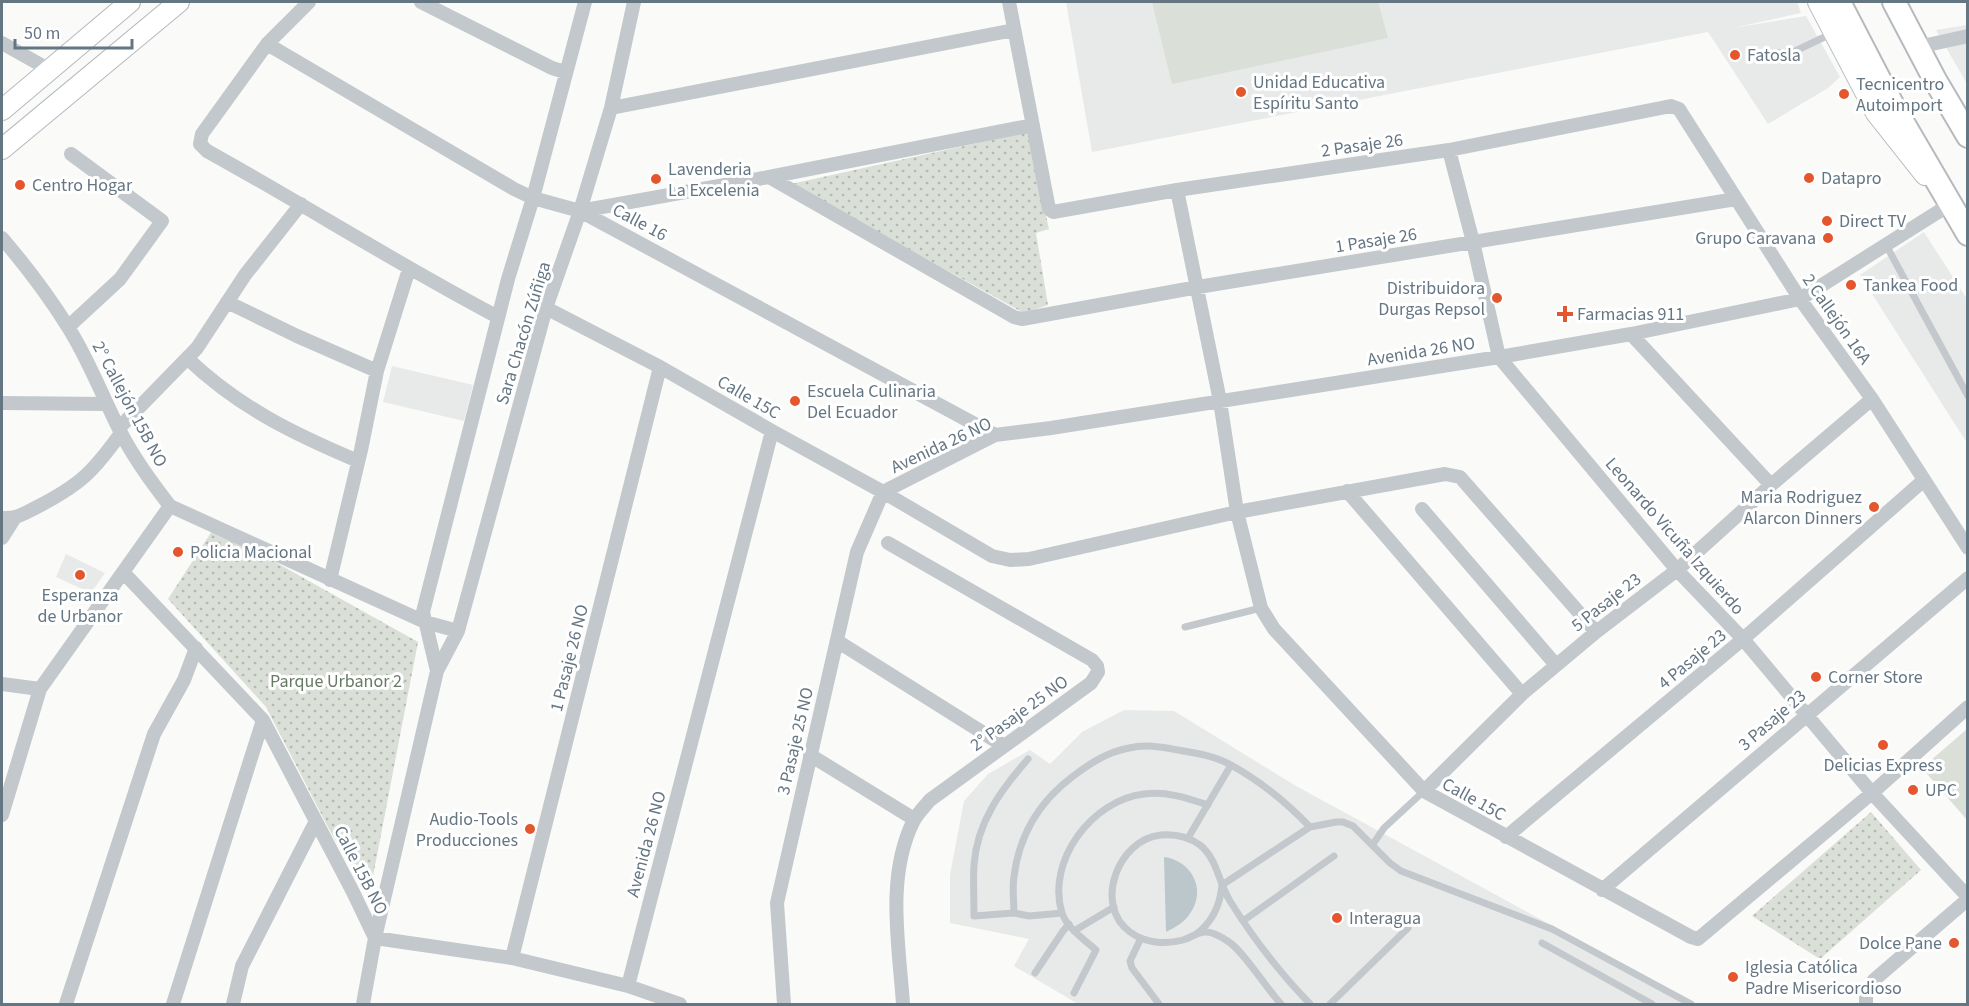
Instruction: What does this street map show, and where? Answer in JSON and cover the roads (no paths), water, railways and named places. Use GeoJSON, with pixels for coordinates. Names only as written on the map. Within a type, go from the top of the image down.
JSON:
{"type":"FeatureCollection","features":[{"type":"Feature","properties":{"kind":"main road"},"geometry":{"type":"LineString","coordinates":[[2,110],[130,2]]}},
{"type":"Feature","properties":{"kind":"main road"},"geometry":{"type":"LineString","coordinates":[[2,148],[179,2]]}},
{"type":"Feature","properties":{"kind":"main road"},"geometry":{"type":"LineString","coordinates":[[1818,2],[1876,113],[1949,205]]}},
{"type":"Feature","properties":{"kind":"main road"},"geometry":{"type":"LineString","coordinates":[[1839,2],[1887,94],[1949,205],[1968,234]]}},
{"type":"Feature","properties":{"kind":"main road"},"geometry":{"type":"LineString","coordinates":[[1894,2],[1968,136]]}},
{"type":"Feature","properties":{"kind":"street"},"geometry":{"type":"LineString","coordinates":[[309,2],[267,44],[202,134],[200,144],[207,151],[409,269],[498,317]]}},
{"type":"Feature","properties":{"kind":"street"},"geometry":{"type":"LineString","coordinates":[[421,2],[552,68],[565,72]]}},
{"type":"Feature","properties":{"kind":"street","name":"Sara Chacón Zúñiga"},"geometry":{"type":"LineString","coordinates":[[437,671],[423,612],[498,317],[533,198],[585,2]]}},
{"type":"Feature","properties":{"kind":"street","name":"Sara Chacón Zúñiga"},"geometry":{"type":"LineString","coordinates":[[363,1005],[375,938],[437,671],[458,631],[546,308],[580,211],[611,108],[637,2]]}},
{"type":"Feature","properties":{"kind":"street"},"geometry":{"type":"LineString","coordinates":[[580,211],[1034,125],[1009,2]]}},
{"type":"Feature","properties":{"kind":"street"},"geometry":{"type":"LineString","coordinates":[[611,108],[1014,30]]}},
{"type":"Feature","properties":{"kind":"street"},"geometry":{"type":"LineString","coordinates":[[1918,47],[1968,36]]}},
{"type":"Feature","properties":{"kind":"street"},"geometry":{"type":"LineString","coordinates":[[2,43],[50,70]]}},
{"type":"Feature","properties":{"kind":"street","name":"Calle 16"},"geometry":{"type":"LineString","coordinates":[[267,44],[514,189],[533,198],[580,211],[995,435]]}},
{"type":"Feature","properties":{"kind":"street","name":"2 Pasaje 26"},"geometry":{"type":"LineString","coordinates":[[1034,125],[1048,209],[1053,212],[1177,190],[1449,150],[1671,106],[1679,109]]}},
{"type":"Feature","properties":{"kind":"street","name":"2 Callejón 16A"},"geometry":{"type":"LineString","coordinates":[[1679,109],[1800,300],[1872,399],[1968,548]]}},
{"type":"Feature","properties":{"kind":"street","name":"Leonardo Vicuña Izquierdo"},"geometry":{"type":"LineString","coordinates":[[1449,150],[1499,357],[1677,570],[1743,639],[1872,793],[1968,898]]}},
{"type":"Feature","properties":{"kind":"street"},"geometry":{"type":"LineString","coordinates":[[68,327],[120,279],[162,221],[71,154]]}},
{"type":"Feature","properties":{"kind":"street","name":"1 Pasaje 26"},"geometry":{"type":"LineString","coordinates":[[769,177],[1014,317],[1022,319],[1198,286],[1736,199]]}},
{"type":"Feature","properties":{"kind":"street","name":"Calle 15C"},"geometry":{"type":"LineString","coordinates":[[1177,190],[1220,400],[1237,512],[1261,608],[1274,628],[1424,791],[1695,939],[1702,938],[1872,793]]}},
{"type":"Feature","properties":{"kind":"street"},"geometry":{"type":"LineString","coordinates":[[2,538],[8,518],[63,494],[84,479],[101,460],[120,430],[197,348],[245,275],[301,204]]}},
{"type":"Feature","properties":{"kind":"street","name":"Avenida 26 NO"},"geometry":{"type":"LineString","coordinates":[[884,492],[995,435],[1499,357],[1631,334],[1800,300],[1949,205]]}},
{"type":"Feature","properties":{"kind":"street","name":"2° Callejón 15B NO"},"geometry":{"type":"LineString","coordinates":[[2,238],[24,264],[68,327],[142,470],[170,506],[425,622],[458,631]]}},
{"type":"Feature","properties":{"kind":"street"},"geometry":{"type":"LineString","coordinates":[[330,580],[377,371],[409,269]]}},
{"type":"Feature","properties":{"kind":"street"},"geometry":{"type":"LineString","coordinates":[[227,302],[377,371]]}},
{"type":"Feature","properties":{"kind":"street","name":"Calle 15C"},"geometry":{"type":"LineString","coordinates":[[546,308],[660,367],[884,492],[992,556],[1010,560],[1029,559],[1237,512],[1347,491],[1445,474],[1460,477],[1596,632]]}},
{"type":"Feature","properties":{"kind":"street"},"geometry":{"type":"LineString","coordinates":[[1631,334],[1771,485]]}},
{"type":"Feature","properties":{"kind":"street"},"geometry":{"type":"LineString","coordinates":[[187,358],[232,397],[290,431],[358,461]]}},
{"type":"Feature","properties":{"kind":"street","name":"1 Pasaje 26 NO"},"geometry":{"type":"LineString","coordinates":[[512,958],[660,367]]}},
{"type":"Feature","properties":{"kind":"street","name":"5 Pasaje 23"},"geometry":{"type":"LineString","coordinates":[[1424,791],[1522,694],[1596,632],[1677,570],[1771,485],[1872,399]]}},
{"type":"Feature","properties":{"kind":"street"},"geometry":{"type":"LineString","coordinates":[[2,403],[107,404]]}},
{"type":"Feature","properties":{"kind":"street","name":"Avenida 26 NO"},"geometry":{"type":"LineString","coordinates":[[628,986],[772,431]]}},
{"type":"Feature","properties":{"kind":"street","name":"4 Pasaje 23"},"geometry":{"type":"LineString","coordinates":[[1506,837],[1743,639],[1924,480]]}},
{"type":"Feature","properties":{"kind":"street"},"geometry":{"type":"LineString","coordinates":[[1347,491],[1522,694]]}},
{"type":"Feature","properties":{"kind":"street","name":"3 Pasaje 25 NO"},"geometry":{"type":"LineString","coordinates":[[784,1005],[777,903],[857,552],[884,492]]}},
{"type":"Feature","properties":{"kind":"street"},"geometry":{"type":"LineString","coordinates":[[2,815],[40,689],[170,506]]}},
{"type":"Feature","properties":{"kind":"street"},"geometry":{"type":"LineString","coordinates":[[1422,509],[1556,665]]}},
{"type":"Feature","properties":{"kind":"street","name":"2° Pasaje 25 NO"},"geometry":{"type":"LineString","coordinates":[[888,543],[1092,660],[1098,672],[1091,683],[930,800],[914,819],[900,856],[896,913],[903,1005]]}},
{"type":"Feature","properties":{"kind":"street","name":"Calle 15B NO"},"geometry":{"type":"LineString","coordinates":[[123,572],[263,720],[375,938],[512,958],[628,986],[679,1004]]}},
{"type":"Feature","properties":{"kind":"street","name":"3 Pasaje 23"},"geometry":{"type":"LineString","coordinates":[[1602,890],[1968,578]]}},
{"type":"Feature","properties":{"kind":"street"},"geometry":{"type":"LineString","coordinates":[[837,641],[1004,746]]}},
{"type":"Feature","properties":{"kind":"street"},"geometry":{"type":"LineString","coordinates":[[66,1005],[154,734],[184,680],[196,648]]}},
{"type":"Feature","properties":{"kind":"street"},"geometry":{"type":"LineString","coordinates":[[2,684],[40,689]]}},
{"type":"Feature","properties":{"kind":"street"},"geometry":{"type":"LineString","coordinates":[[1872,793],[1968,707]]}},
{"type":"Feature","properties":{"kind":"street"},"geometry":{"type":"LineString","coordinates":[[173,1005],[263,720]]}},
{"type":"Feature","properties":{"kind":"street"},"geometry":{"type":"LineString","coordinates":[[810,755],[914,819]]}},
{"type":"Feature","properties":{"kind":"street"},"geometry":{"type":"LineString","coordinates":[[233,1005],[242,966],[316,821]]}},
{"type":"Feature","properties":{"kind":"street"},"geometry":{"type":"LineString","coordinates":[[1866,1005],[1866,996],[1874,980],[1968,898]]}},
{"type":"Feature","properties":{"kind":"lane"},"geometry":{"type":"LineString","coordinates":[[1772,53],[1793,52],[1833,33]]}},
{"type":"Feature","properties":{"kind":"lane"},"geometry":{"type":"LineString","coordinates":[[1886,245],[1968,396]]}},
{"type":"Feature","properties":{"kind":"lane"},"geometry":{"type":"LineString","coordinates":[[1185,627],[1261,608]]}},
{"type":"Feature","properties":{"kind":"lane"},"geometry":{"type":"LineString","coordinates":[[1014,913],[1014,877],[1027,830],[1037,812],[1054,791],[1088,765],[1108,754],[1127,748],[1152,745],[1205,755],[1231,765],[1283,801],[1310,827]]}},
{"type":"Feature","properties":{"kind":"lane"},"geometry":{"type":"LineString","coordinates":[[1028,759],[1001,791],[978,843],[974,864],[974,916],[1014,913],[1029,916],[1062,913]]}},
{"type":"Feature","properties":{"kind":"lane"},"geometry":{"type":"LineString","coordinates":[[1188,838],[1231,765]]}},
{"type":"Feature","properties":{"kind":"lane","name":"5 Pasaje 23"},"geometry":{"type":"LineString","coordinates":[[1373,844],[1384,828],[1424,791]]}},
{"type":"Feature","properties":{"kind":"lane"},"geometry":{"type":"LineString","coordinates":[[1074,993],[1096,950],[1072,927],[1062,913],[1060,888],[1066,857],[1084,828],[1103,811],[1134,795],[1156,793],[1179,796],[1208,805]]}},
{"type":"Feature","properties":{"kind":"lane"},"geometry":{"type":"LineString","coordinates":[[1222,885],[1310,827],[1343,822],[1353,826],[1401,871],[1552,929],[1691,1005]]}},
{"type":"Feature","properties":{"kind":"lane"},"geometry":{"type":"LineString","coordinates":[[1281,1005],[1231,943],[1214,934],[1206,932],[1170,942],[1155,942],[1130,932],[1119,921],[1114,907],[1114,878],[1120,863],[1130,850],[1144,840],[1159,835],[1173,834],[1188,838],[1200,845],[1217,868],[1228,899],[1243,921],[1282,973],[1310,1005]]}},
{"type":"Feature","properties":{"kind":"lane"},"geometry":{"type":"LineString","coordinates":[[1243,921],[1334,856]]}},
{"type":"Feature","properties":{"kind":"lane"},"geometry":{"type":"LineString","coordinates":[[1195,935],[1206,927],[1213,917],[1221,900],[1222,885]]}},
{"type":"Feature","properties":{"kind":"lane"},"geometry":{"type":"LineString","coordinates":[[1035,973],[1063,931],[1114,907]]}},
{"type":"Feature","properties":{"kind":"lane"},"geometry":{"type":"LineString","coordinates":[[1330,1005],[1408,928]]}},
{"type":"Feature","properties":{"kind":"lane"},"geometry":{"type":"LineString","coordinates":[[1141,938],[1130,961],[1132,968],[1160,1005]]}},
{"type":"Feature","properties":{"kind":"lane"},"geometry":{"type":"LineString","coordinates":[[1542,943],[1652,1005]]}},
{"type":"Feature","properties":{"kind":"place","name":"Fatosla"},"geometry":{"type":"Point","coordinates":[1735,55]}},
{"type":"Feature","properties":{"kind":"place","name":"Unidad Educativa Espíritu Santo"},"geometry":{"type":"Point","coordinates":[1241,92]}},
{"type":"Feature","properties":{"kind":"place","name":"Tecnicentro Autoimport"},"geometry":{"type":"Point","coordinates":[1844,94]}},
{"type":"Feature","properties":{"kind":"place","name":"Datapro"},"geometry":{"type":"Point","coordinates":[1809,178]}},
{"type":"Feature","properties":{"kind":"place","name":"Lavenderia La Excelenia"},"geometry":{"type":"Point","coordinates":[656,179]}},
{"type":"Feature","properties":{"kind":"place","name":"Centro Hogar"},"geometry":{"type":"Point","coordinates":[20,185]}},
{"type":"Feature","properties":{"kind":"place","name":"Direct TV"},"geometry":{"type":"Point","coordinates":[1827,221]}},
{"type":"Feature","properties":{"kind":"place","name":"Grupo Caravana"},"geometry":{"type":"Point","coordinates":[1828,238]}},
{"type":"Feature","properties":{"kind":"place","name":"Tankea Food"},"geometry":{"type":"Point","coordinates":[1851,285]}},
{"type":"Feature","properties":{"kind":"place","name":"Distribuidora Durgas Repsol"},"geometry":{"type":"Point","coordinates":[1497,298]}},
{"type":"Feature","properties":{"kind":"place","name":"Farmacias 911"},"geometry":{"type":"Point","coordinates":[1565,314]}},
{"type":"Feature","properties":{"kind":"place","name":"Escuela Culinaria Del Ecuador"},"geometry":{"type":"Point","coordinates":[795,401]}},
{"type":"Feature","properties":{"kind":"place","name":"Maria Rodriguez Alarcon Dinners"},"geometry":{"type":"Point","coordinates":[1874,507]}},
{"type":"Feature","properties":{"kind":"place","name":"Policia Macional"},"geometry":{"type":"Point","coordinates":[178,552]}},
{"type":"Feature","properties":{"kind":"place","name":"Esperanza de Urbanor"},"geometry":{"type":"Point","coordinates":[80,575]}},
{"type":"Feature","properties":{"kind":"place","name":"Corner Store"},"geometry":{"type":"Point","coordinates":[1816,677]}},
{"type":"Feature","properties":{"kind":"place","name":"Delicias Express"},"geometry":{"type":"Point","coordinates":[1883,745]}},
{"type":"Feature","properties":{"kind":"place","name":"UPC"},"geometry":{"type":"Point","coordinates":[1913,790]}},
{"type":"Feature","properties":{"kind":"place","name":"Audio-Tools Producciones"},"geometry":{"type":"Point","coordinates":[530,829]}},
{"type":"Feature","properties":{"kind":"place","name":"Interagua"},"geometry":{"type":"Point","coordinates":[1337,918]}},
{"type":"Feature","properties":{"kind":"place","name":"Dolce Pane"},"geometry":{"type":"Point","coordinates":[1954,943]}},
{"type":"Feature","properties":{"kind":"place","name":"Iglesia Católica Padre Misericordioso"},"geometry":{"type":"Point","coordinates":[1733,977]}},
{"type":"Feature","properties":{"kind":"park label","name":"Parque Urbanor 2"},"geometry":{"type":"Point","coordinates":[336,681]}}]}
